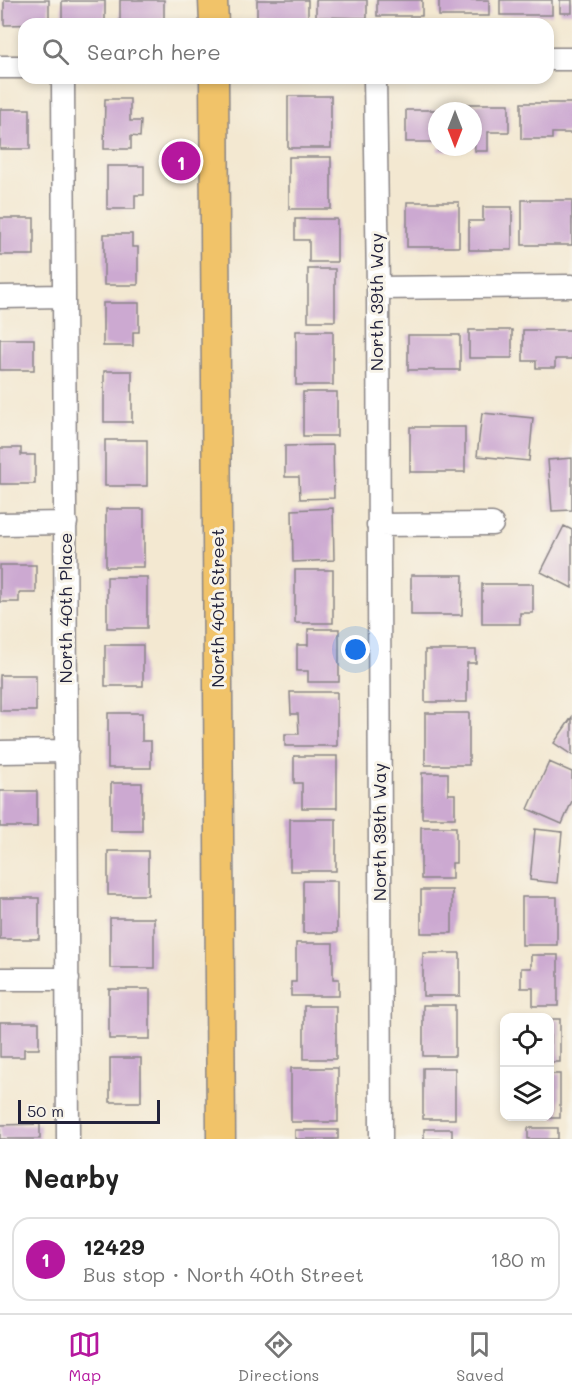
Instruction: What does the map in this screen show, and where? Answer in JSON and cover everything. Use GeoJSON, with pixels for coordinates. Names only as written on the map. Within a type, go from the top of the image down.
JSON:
{"type":"FeatureCollection","features":[{"type":"Feature","properties":{"kind":"main road"},"geometry":{"type":"LineString","coordinates":[[213,0],[214,18]]}},
{"type":"Feature","properties":{"kind":"main road","name":"North 40th Street"},"geometry":{"type":"LineString","coordinates":[[214,84],[221,1139]]}},
{"type":"Feature","properties":{"kind":"street"},"geometry":{"type":"LineString","coordinates":[[554,59],[572,59]]}},
{"type":"Feature","properties":{"kind":"street"},"geometry":{"type":"LineString","coordinates":[[0,67],[18,67]]}},
{"type":"Feature","properties":{"kind":"street","name":"North 40th Place"},"geometry":{"type":"LineString","coordinates":[[63,84],[68,1139]]}},
{"type":"Feature","properties":{"kind":"street","name":"North 39th Way"},"geometry":{"type":"LineString","coordinates":[[375,84],[381,1139]]}},
{"type":"Feature","properties":{"kind":"street"},"geometry":{"type":"LineString","coordinates":[[378,288],[572,286]]}},
{"type":"Feature","properties":{"kind":"street"},"geometry":{"type":"LineString","coordinates":[[0,297],[64,296]]}},
{"type":"Feature","properties":{"kind":"street"},"geometry":{"type":"LineString","coordinates":[[0,524],[66,524]]}},
{"type":"Feature","properties":{"kind":"street"},"geometry":{"type":"LineString","coordinates":[[378,525],[492,524]]}},
{"type":"Feature","properties":{"kind":"street"},"geometry":{"type":"LineString","coordinates":[[0,752],[67,752]]}},
{"type":"Feature","properties":{"kind":"street"},"geometry":{"type":"LineString","coordinates":[[0,980],[68,979]]}},
{"type":"Feature","properties":{"kind":"building"},"geometry":{"type":"Polygon","coordinates":[[[4,0],[49,0],[49,18],[18,18],[18,25],[4,25],[4,0]]]}},
{"type":"Feature","properties":{"kind":"building"},"geometry":{"type":"Polygon","coordinates":[[[120,0],[164,0],[164,18],[120,18],[120,0]]]}},
{"type":"Feature","properties":{"kind":"building"},"geometry":{"type":"Polygon","coordinates":[[[257,0],[308,0],[308,18],[257,18],[257,0]]]}},
{"type":"Feature","properties":{"kind":"building"},"geometry":{"type":"Polygon","coordinates":[[[316,0],[367,0],[367,18],[316,17],[316,0]]]}},
{"type":"Feature","properties":{"kind":"building"},"geometry":{"type":"Polygon","coordinates":[[[377,0],[422,0],[422,16],[377,16],[377,0]]]}},
{"type":"Feature","properties":{"kind":"building"},"geometry":{"type":"Polygon","coordinates":[[[439,0],[489,0],[489,16],[439,16],[439,0]]]}},
{"type":"Feature","properties":{"kind":"building"},"geometry":{"type":"Polygon","coordinates":[[[500,0],[552,0],[552,15],[500,15],[500,0]]]}},
{"type":"Feature","properties":{"kind":"building"},"geometry":{"type":"Polygon","coordinates":[[[560,0],[572,0],[572,13],[560,13],[560,0]]]}},
{"type":"Feature","properties":{"kind":"building"},"geometry":{"type":"Polygon","coordinates":[[[62,1],[105,1],[105,18],[62,18],[62,1]]]}},
{"type":"Feature","properties":{"kind":"building"},"geometry":{"type":"Polygon","coordinates":[[[288,96],[331,96],[331,148],[288,148],[288,96]]]}},
{"type":"Feature","properties":{"kind":"building"},"geometry":{"type":"Polygon","coordinates":[[[105,99],[130,99],[130,121],[141,121],[140,137],[131,136],[131,149],[104,149],[105,99]]]}},
{"type":"Feature","properties":{"kind":"building"},"geometry":{"type":"Polygon","coordinates":[[[521,103],[572,103],[572,133],[552,133],[552,139],[521,139],[521,103]]]}},
{"type":"Feature","properties":{"kind":"building"},"geometry":{"type":"Polygon","coordinates":[[[482,104],[509,104],[509,132],[488,132],[488,151],[482,151],[482,104]]]}},
{"type":"Feature","properties":{"kind":"building"},"geometry":{"type":"Polygon","coordinates":[[[0,109],[30,109],[30,149],[0,149],[0,109]]]}},
{"type":"Feature","properties":{"kind":"building"},"geometry":{"type":"Polygon","coordinates":[[[406,110],[428,110],[428,142],[406,142],[406,110]]]}},
{"type":"Feature","properties":{"kind":"building"},"geometry":{"type":"Polygon","coordinates":[[[289,157],[331,157],[331,209],[289,209],[289,157]]]}},
{"type":"Feature","properties":{"kind":"building"},"geometry":{"type":"Polygon","coordinates":[[[107,166],[144,166],[144,195],[135,195],[135,209],[107,209],[107,166]]]}},
{"type":"Feature","properties":{"kind":"building"},"geometry":{"type":"Polygon","coordinates":[[[522,200],[572,200],[572,245],[522,245],[522,200]]]}},
{"type":"Feature","properties":{"kind":"building"},"geometry":{"type":"Polygon","coordinates":[[[407,202],[459,202],[459,247],[407,247],[407,202]]]}},
{"type":"Feature","properties":{"kind":"building"},"geometry":{"type":"Polygon","coordinates":[[[483,207],[512,207],[512,250],[469,250],[469,221],[483,221],[483,207]]]}},
{"type":"Feature","properties":{"kind":"building"},"geometry":{"type":"Polygon","coordinates":[[[0,218],[34,218],[34,255],[0,255],[0,218]]]}},
{"type":"Feature","properties":{"kind":"building"},"geometry":{"type":"Polygon","coordinates":[[[295,219],[337,219],[337,262],[309,262],[309,240],[295,240],[295,219]]]}},
{"type":"Feature","properties":{"kind":"building"},"geometry":{"type":"Polygon","coordinates":[[[104,234],[132,234],[132,247],[138,247],[138,285],[104,285],[104,234]]]}},
{"type":"Feature","properties":{"kind":"building"},"geometry":{"type":"Polygon","coordinates":[[[308,269],[335,269],[335,321],[308,321],[308,269]]]}},
{"type":"Feature","properties":{"kind":"building"},"geometry":{"type":"Polygon","coordinates":[[[103,303],[139,303],[139,332],[133,332],[133,346],[103,346],[103,303]]]}},
{"type":"Feature","properties":{"kind":"building"},"geometry":{"type":"Polygon","coordinates":[[[469,330],[512,330],[512,358],[469,358],[469,330]]]}},
{"type":"Feature","properties":{"kind":"building"},"geometry":{"type":"Polygon","coordinates":[[[523,330],[572,330],[572,359],[555,359],[555,368],[536,368],[536,361],[523,361],[523,330]]]}},
{"type":"Feature","properties":{"kind":"building"},"geometry":{"type":"Polygon","coordinates":[[[296,331],[333,331],[333,385],[296,385],[296,331]]]}},
{"type":"Feature","properties":{"kind":"building"},"geometry":{"type":"Polygon","coordinates":[[[408,335],[460,335],[460,370],[408,370],[408,335]]]}},
{"type":"Feature","properties":{"kind":"building"},"geometry":{"type":"Polygon","coordinates":[[[0,339],[34,339],[34,370],[0,370],[0,339]]]}},
{"type":"Feature","properties":{"kind":"building"},"geometry":{"type":"Polygon","coordinates":[[[104,371],[132,371],[132,422],[104,422],[104,371]]]}},
{"type":"Feature","properties":{"kind":"building"},"geometry":{"type":"Polygon","coordinates":[[[303,392],[337,392],[337,436],[303,436],[303,392]]]}},
{"type":"Feature","properties":{"kind":"building"},"geometry":{"type":"Polygon","coordinates":[[[482,413],[533,418],[529,461],[477,456],[482,413]]]}},
{"type":"Feature","properties":{"kind":"building"},"geometry":{"type":"Polygon","coordinates":[[[410,427],[465,427],[465,472],[410,472],[410,427]]]}},
{"type":"Feature","properties":{"kind":"building"},"geometry":{"type":"Polygon","coordinates":[[[105,440],[147,440],[147,486],[105,486],[105,440]]]}},
{"type":"Feature","properties":{"kind":"building"},"geometry":{"type":"Polygon","coordinates":[[[333,445],[334,498],[300,499],[299,477],[285,477],[285,446],[333,445]]]}},
{"type":"Feature","properties":{"kind":"building"},"geometry":{"type":"Polygon","coordinates":[[[0,448],[21,448],[21,455],[35,455],[35,484],[0,484],[0,448]]]}},
{"type":"Feature","properties":{"kind":"building"},"geometry":{"type":"Polygon","coordinates":[[[572,458],[572,510],[552,511],[548,460],[572,458]]]}},
{"type":"Feature","properties":{"kind":"building"},"geometry":{"type":"Polygon","coordinates":[[[333,508],[334,560],[293,562],[292,510],[333,508]]]}},
{"type":"Feature","properties":{"kind":"building"},"geometry":{"type":"Polygon","coordinates":[[[106,509],[144,509],[144,567],[106,567],[106,509]]]}},
{"type":"Feature","properties":{"kind":"building"},"geometry":{"type":"Polygon","coordinates":[[[564,526],[572,530],[572,588],[541,572],[564,526]]]}},
{"type":"Feature","properties":{"kind":"building"},"geometry":{"type":"Polygon","coordinates":[[[0,565],[36,565],[36,593],[19,593],[19,602],[0,602],[0,565]]]}},
{"type":"Feature","properties":{"kind":"building"},"geometry":{"type":"Polygon","coordinates":[[[295,570],[333,570],[333,623],[295,623],[295,570]]]}},
{"type":"Feature","properties":{"kind":"building"},"geometry":{"type":"Polygon","coordinates":[[[411,575],[463,575],[462,615],[411,615],[411,575]]]}},
{"type":"Feature","properties":{"kind":"building"},"geometry":{"type":"Polygon","coordinates":[[[107,577],[147,577],[147,628],[107,628],[107,577]]]}},
{"type":"Feature","properties":{"kind":"building"},"geometry":{"type":"Polygon","coordinates":[[[482,584],[533,584],[533,613],[520,613],[520,624],[482,624],[482,584]]]}},
{"type":"Feature","properties":{"kind":"building"},"geometry":{"type":"Polygon","coordinates":[[[308,629],[339,629],[339,682],[308,682],[308,671],[297,671],[297,645],[308,645],[308,629]]]}},
{"type":"Feature","properties":{"kind":"building"},"geometry":{"type":"Polygon","coordinates":[[[105,645],[143,645],[143,686],[105,686],[105,645]]]}},
{"type":"Feature","properties":{"kind":"building"},"geometry":{"type":"Polygon","coordinates":[[[425,650],[476,650],[476,663],[467,663],[467,702],[425,702],[425,650]]]}},
{"type":"Feature","properties":{"kind":"building"},"geometry":{"type":"Polygon","coordinates":[[[0,675],[36,675],[36,711],[0,711],[0,675]]]}},
{"type":"Feature","properties":{"kind":"building"},"geometry":{"type":"Polygon","coordinates":[[[290,692],[337,692],[337,746],[285,746],[285,734],[299,734],[298,714],[291,714],[290,692]]]}},
{"type":"Feature","properties":{"kind":"building"},"geometry":{"type":"Polygon","coordinates":[[[108,713],[142,713],[142,741],[151,741],[151,768],[108,768],[108,713]]]}},
{"type":"Feature","properties":{"kind":"building"},"geometry":{"type":"Polygon","coordinates":[[[425,713],[469,713],[469,765],[425,765],[425,713]]]}},
{"type":"Feature","properties":{"kind":"building"},"geometry":{"type":"Polygon","coordinates":[[[572,717],[572,755],[554,743],[572,717]]]}},
{"type":"Feature","properties":{"kind":"building"},"geometry":{"type":"Polygon","coordinates":[[[294,756],[337,756],[337,808],[302,808],[302,783],[294,783],[294,756]]]}},
{"type":"Feature","properties":{"kind":"building"},"geometry":{"type":"Polygon","coordinates":[[[549,762],[572,772],[572,801],[562,824],[528,809],[549,762]]]}},
{"type":"Feature","properties":{"kind":"building"},"geometry":{"type":"Polygon","coordinates":[[[422,773],[448,773],[448,794],[455,794],[455,818],[422,818],[422,773]]]}},
{"type":"Feature","properties":{"kind":"building"},"geometry":{"type":"Polygon","coordinates":[[[111,783],[142,783],[142,831],[111,831],[111,783]]]}},
{"type":"Feature","properties":{"kind":"building"},"geometry":{"type":"Polygon","coordinates":[[[0,791],[37,791],[37,827],[0,827],[0,791]]]}},
{"type":"Feature","properties":{"kind":"building"},"geometry":{"type":"Polygon","coordinates":[[[290,819],[336,819],[336,871],[290,871],[290,819]]]}},
{"type":"Feature","properties":{"kind":"building"},"geometry":{"type":"Polygon","coordinates":[[[421,827],[456,827],[456,863],[452,863],[452,879],[421,879],[421,827]]]}},
{"type":"Feature","properties":{"kind":"building"},"geometry":{"type":"Polygon","coordinates":[[[535,829],[562,832],[557,883],[530,880],[535,829]]]}},
{"type":"Feature","properties":{"kind":"building"},"geometry":{"type":"Polygon","coordinates":[[[108,851],[148,851],[148,895],[108,895],[108,851]]]}},
{"type":"Feature","properties":{"kind":"building"},"geometry":{"type":"Polygon","coordinates":[[[303,881],[337,881],[337,933],[303,933],[303,881]]]}},
{"type":"Feature","properties":{"kind":"building"},"geometry":{"type":"Polygon","coordinates":[[[421,890],[452,890],[452,933],[421,933],[421,890]]]}},
{"type":"Feature","properties":{"kind":"building"},"geometry":{"type":"Polygon","coordinates":[[[522,897],[557,897],[557,945],[522,945],[522,897]]]}},
{"type":"Feature","properties":{"kind":"building"},"geometry":{"type":"Polygon","coordinates":[[[0,898],[39,898],[39,939],[0,939],[0,898]]]}},
{"type":"Feature","properties":{"kind":"building"},"geometry":{"type":"Polygon","coordinates":[[[110,918],[154,918],[154,968],[110,968],[110,918]]]}},
{"type":"Feature","properties":{"kind":"building"},"geometry":{"type":"Polygon","coordinates":[[[296,943],[333,943],[333,979],[339,979],[339,996],[291,996],[291,982],[296,982],[296,943]]]}},
{"type":"Feature","properties":{"kind":"building"},"geometry":{"type":"Polygon","coordinates":[[[423,953],[460,953],[460,996],[423,996],[423,953]]]}},
{"type":"Feature","properties":{"kind":"building"},"geometry":{"type":"Polygon","coordinates":[[[531,955],[558,955],[558,1006],[533,1006],[533,988],[521,988],[521,968],[531,968],[531,955]]]}},
{"type":"Feature","properties":{"kind":"building"},"geometry":{"type":"Polygon","coordinates":[[[109,989],[150,989],[150,1039],[109,1039],[109,989]]]}},
{"type":"Feature","properties":{"kind":"building"},"geometry":{"type":"Polygon","coordinates":[[[423,1005],[455,1005],[455,1056],[423,1056],[423,1005]]]}},
{"type":"Feature","properties":{"kind":"building"},"geometry":{"type":"Polygon","coordinates":[[[304,1006],[336,1006],[336,1059],[304,1059],[304,1006]]]}},
{"type":"Feature","properties":{"kind":"building"},"geometry":{"type":"Polygon","coordinates":[[[554,1019],[560,1019],[560,1062],[554,1062],[554,1019]]]}},
{"type":"Feature","properties":{"kind":"building"},"geometry":{"type":"Polygon","coordinates":[[[0,1022],[39,1022],[39,1049],[24,1049],[24,1057],[0,1057],[0,1022]]]}},
{"type":"Feature","properties":{"kind":"building"},"geometry":{"type":"Polygon","coordinates":[[[110,1058],[141,1058],[141,1102],[110,1102],[110,1058]]]}},
{"type":"Feature","properties":{"kind":"building"},"geometry":{"type":"Polygon","coordinates":[[[291,1068],[338,1068],[338,1122],[291,1122],[291,1068]]]}},
{"type":"Feature","properties":{"kind":"building"},"geometry":{"type":"Polygon","coordinates":[[[423,1068],[455,1068],[455,1119],[423,1119],[423,1068]]]}},
{"type":"Feature","properties":{"kind":"building"},"geometry":{"type":"Polygon","coordinates":[[[554,1074],[560,1074],[560,1118],[554,1118],[554,1074]]]}},
{"type":"Feature","properties":{"kind":"building"},"geometry":{"type":"Polygon","coordinates":[[[40,1124],[40,1139],[0,1139],[0,1125],[40,1124]]]}},
{"type":"Feature","properties":{"kind":"building"},"geometry":{"type":"Polygon","coordinates":[[[528,1128],[558,1128],[558,1139],[528,1139],[528,1128]]]}},
{"type":"Feature","properties":{"kind":"building"},"geometry":{"type":"Polygon","coordinates":[[[424,1129],[452,1129],[452,1139],[424,1139],[424,1129]]]}},
{"type":"Feature","properties":{"kind":"building"},"geometry":{"type":"Polygon","coordinates":[[[295,1130],[338,1130],[338,1139],[295,1139],[295,1130]]]}},
{"type":"Feature","properties":{"kind":"place","name":"12429"},"geometry":{"type":"Point","coordinates":[181,161]}}]}
